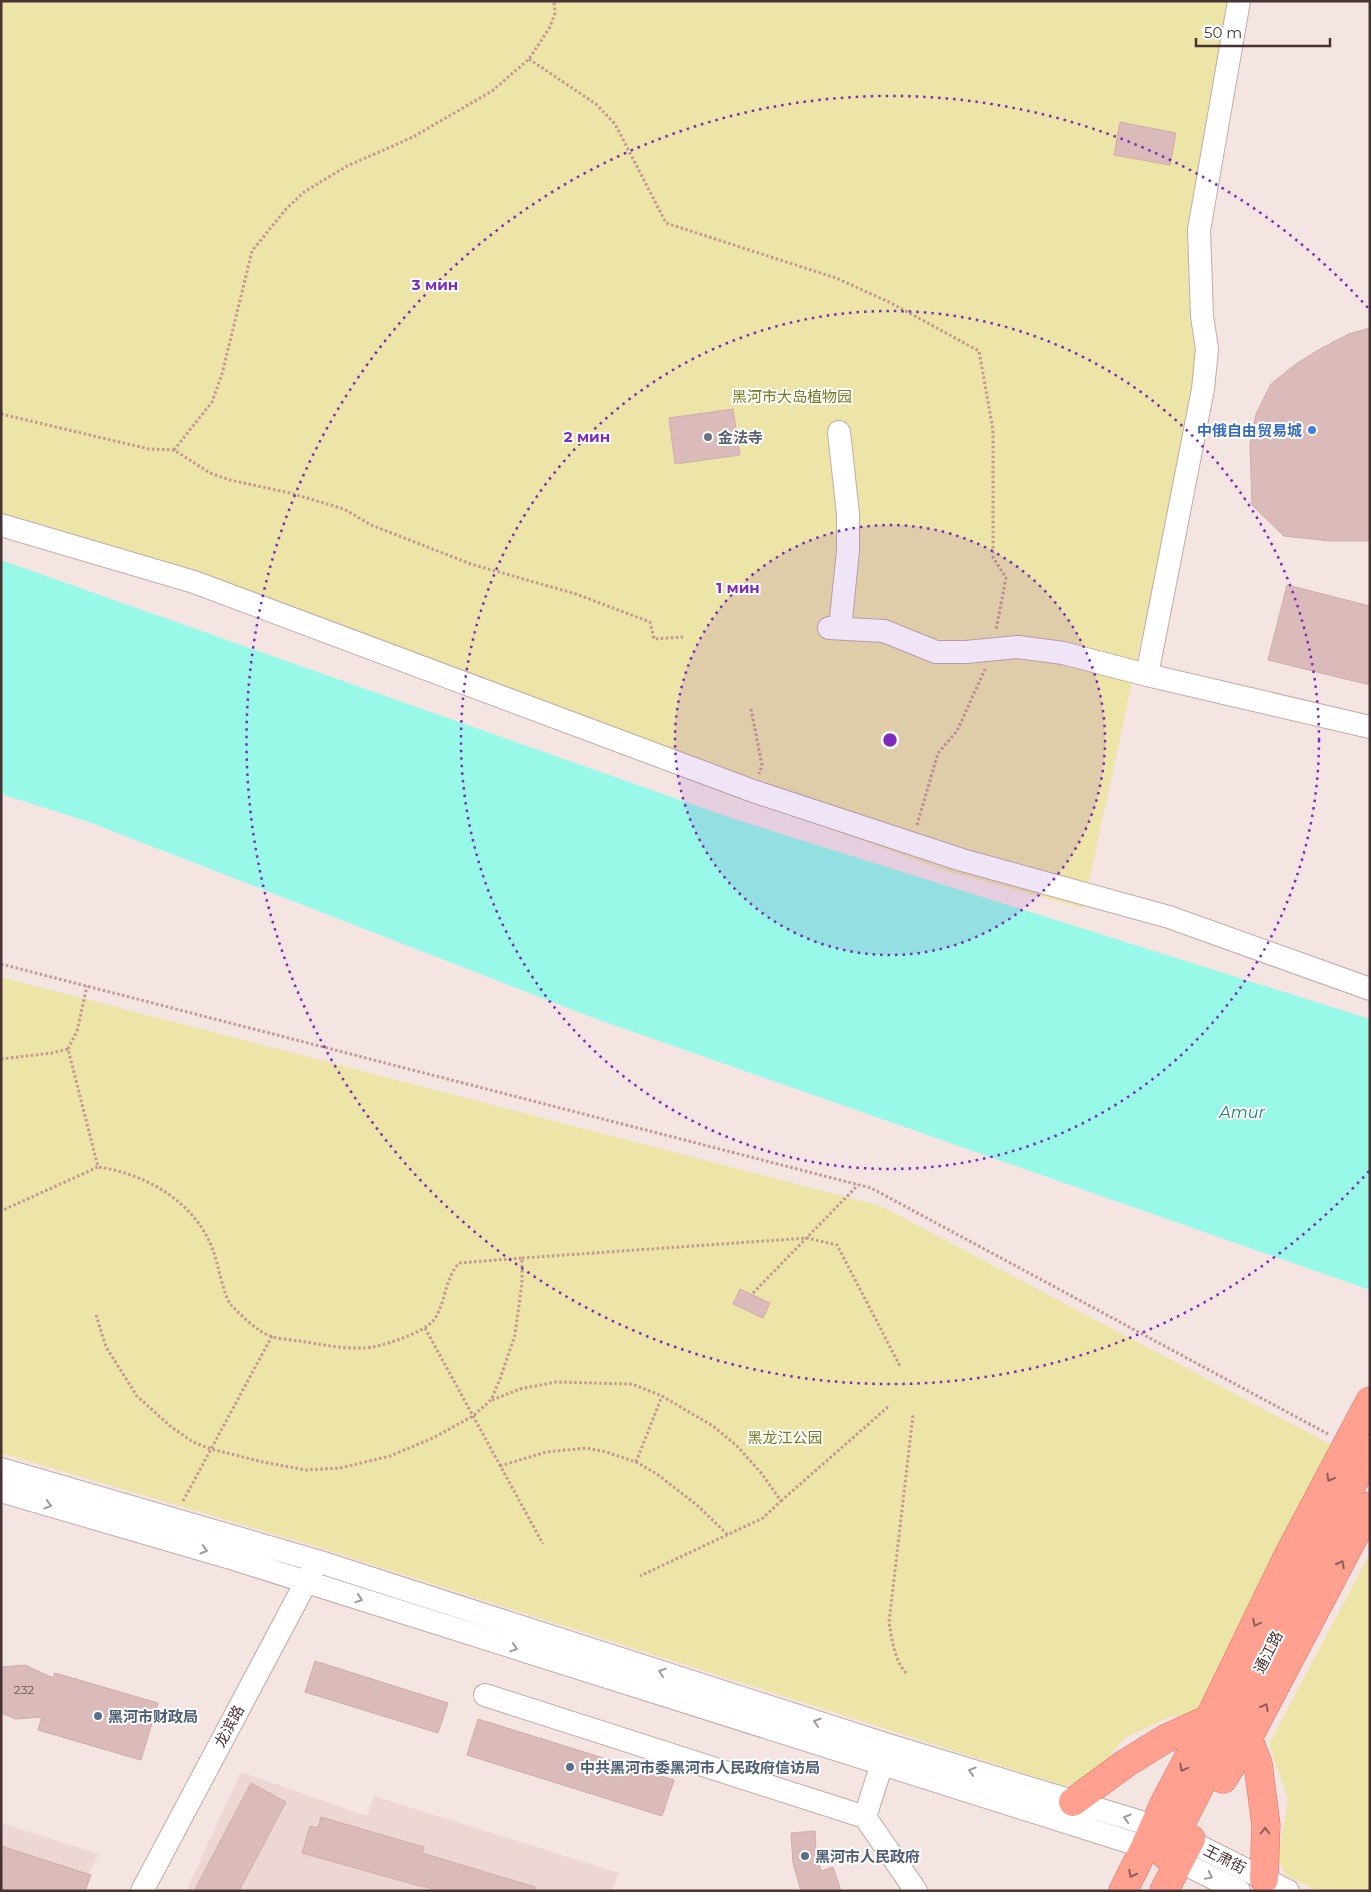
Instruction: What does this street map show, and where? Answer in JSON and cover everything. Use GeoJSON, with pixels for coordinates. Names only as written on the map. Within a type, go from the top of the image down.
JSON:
{"type":"FeatureCollection","features":[{"type":"Feature","properties":{"kind":"main road"},"geometry":{"type":"LineString","coordinates":[[1168,1844],[1209,1719],[1287,1558],[1352,1441],[1370,1401]]}},
{"type":"Feature","properties":{"kind":"main road","name":"通江路"},"geometry":{"type":"LineString","coordinates":[[1123,1891],[1168,1844],[1352,1441]]}},
{"type":"Feature","properties":{"kind":"main road"},"geometry":{"type":"LineString","coordinates":[[1168,1844],[1248,1738],[1370,1506]]}},
{"type":"Feature","properties":{"kind":"main road"},"geometry":{"type":"LineString","coordinates":[[1073,1802],[1165,1739],[1209,1719]]}},
{"type":"Feature","properties":{"kind":"main road"},"geometry":{"type":"LineString","coordinates":[[1248,1738],[1258,1764],[1276,1885]]}},
{"type":"Feature","properties":{"kind":"main road","name":"通江路"},"geometry":{"type":"LineString","coordinates":[[1164,1891],[1168,1844]]}},
{"type":"Feature","properties":{"kind":"street"},"geometry":{"type":"LineString","coordinates":[[1147,675],[1203,389],[1207,348],[1202,316],[1199,230],[1239,1]]}},
{"type":"Feature","properties":{"kind":"street"},"geometry":{"type":"LineString","coordinates":[[838,432],[848,514],[848,550],[835,628],[884,630],[936,652],[966,652],[1018,647],[1063,653],[1147,675],[1370,727]]}},
{"type":"Feature","properties":{"kind":"street"},"geometry":{"type":"LineString","coordinates":[[1,525],[194,582],[753,791],[913,845],[1169,917],[1370,989]]}},
{"type":"Feature","properties":{"kind":"street"},"geometry":{"type":"LineString","coordinates":[[1,1469],[317,1562],[885,1755],[1073,1802],[1168,1844],[1239,1891]]}},
{"type":"Feature","properties":{"kind":"street"},"geometry":{"type":"LineString","coordinates":[[1,1491],[885,1755],[1168,1844]]}},
{"type":"Feature","properties":{"kind":"street","name":"龙滨路"},"geometry":{"type":"LineString","coordinates":[[142,1891],[317,1562]]}},
{"type":"Feature","properties":{"kind":"street"},"geometry":{"type":"LineString","coordinates":[[485,1694],[865,1817],[916,1891]]}},
{"type":"Feature","properties":{"kind":"street"},"geometry":{"type":"LineString","coordinates":[[865,1817],[885,1755]]}},
{"type":"Feature","properties":{"kind":"street","name":"王肃街"},"geometry":{"type":"LineString","coordinates":[[1168,1844],[1276,1885]]}},
{"type":"Feature","properties":{"kind":"path"},"geometry":{"type":"LineString","coordinates":[[174,450],[212,402],[222,374],[252,251],[286,209],[304,192],[347,166],[413,137],[492,91],[528,59],[550,28],[555,14],[554,1]]}},
{"type":"Feature","properties":{"kind":"path"},"geometry":{"type":"LineString","coordinates":[[528,59],[596,104],[615,124],[666,223],[836,278],[889,302],[979,351],[993,430],[993,557],[1006,578],[989,660],[957,731],[938,754],[921,810],[913,845]]}},
{"type":"Feature","properties":{"kind":"path"},"geometry":{"type":"LineString","coordinates":[[1,414],[149,449],[174,450],[210,473],[230,480],[290,493],[344,509],[371,525],[471,564],[576,594],[650,622],[654,639],[683,637]]}},
{"type":"Feature","properties":{"kind":"path"},"geometry":{"type":"LineString","coordinates":[[751,709],[762,765],[753,791]]}},
{"type":"Feature","properties":{"kind":"path"},"geometry":{"type":"LineString","coordinates":[[1,964],[871,1188],[1352,1441]]}},
{"type":"Feature","properties":{"kind":"path"},"geometry":{"type":"LineString","coordinates":[[87,986],[77,1031],[68,1049],[98,1167]]}},
{"type":"Feature","properties":{"kind":"path"},"geometry":{"type":"LineString","coordinates":[[1,1059],[52,1053],[68,1049]]}},
{"type":"Feature","properties":{"kind":"path"},"geometry":{"type":"LineString","coordinates":[[1,1211],[98,1167],[114,1169],[138,1176],[170,1194],[196,1220],[212,1247],[228,1303],[250,1324],[272,1336],[323,1345],[366,1348],[409,1336],[425,1328],[433,1321],[452,1271],[460,1263],[807,1238],[837,1246],[900,1366]]}},
{"type":"Feature","properties":{"kind":"path"},"geometry":{"type":"LineString","coordinates":[[753,1293],[858,1185]]}},
{"type":"Feature","properties":{"kind":"path"},"geometry":{"type":"LineString","coordinates":[[491,1400],[500,1380],[515,1335],[522,1283],[522,1258]]}},
{"type":"Feature","properties":{"kind":"path"},"geometry":{"type":"LineString","coordinates":[[96,1315],[106,1347],[138,1396],[170,1426],[193,1442],[211,1449],[306,1470],[340,1468],[390,1456],[434,1438],[473,1416],[491,1400],[520,1389],[556,1382],[632,1384],[662,1396],[713,1426],[737,1446],[762,1474],[781,1502]]}},
{"type":"Feature","properties":{"kind":"path"},"geometry":{"type":"LineString","coordinates":[[425,1328],[543,1544]]}},
{"type":"Feature","properties":{"kind":"path"},"geometry":{"type":"LineString","coordinates":[[181,1504],[272,1336]]}},
{"type":"Feature","properties":{"kind":"path"},"geometry":{"type":"LineString","coordinates":[[636,1462],[662,1396]]}},
{"type":"Feature","properties":{"kind":"path"},"geometry":{"type":"LineString","coordinates":[[640,1576],[763,1518],[889,1406]]}},
{"type":"Feature","properties":{"kind":"path"},"geometry":{"type":"LineString","coordinates":[[906,1673],[894,1649],[889,1622],[913,1415]]}},
{"type":"Feature","properties":{"kind":"path"},"geometry":{"type":"LineString","coordinates":[[500,1466],[546,1452],[587,1448],[636,1462],[657,1474],[698,1506],[728,1535]]}},
{"type":"Feature","properties":{"kind":"shaded area"},"geometry":{"type":"Polygon","coordinates":[[[241,1772],[367,1816],[374,1796],[619,1873],[612,1891],[186,1891],[241,1772]]]}},
{"type":"Feature","properties":{"kind":"shaded area"},"geometry":{"type":"Polygon","coordinates":[[[1,1823],[99,1854],[80,1891],[1,1891],[1,1823]]]}},
{"type":"Feature","properties":{"kind":"green space","name":"黑河市大岛植物园"},"geometry":{"type":"Polygon","coordinates":[[[1,1],[1227,1],[1189,263],[1188,287],[1197,311],[1197,385],[1083,908],[946,871],[678,773],[167,580],[1,529],[1,1]]]}},
{"type":"Feature","properties":{"kind":"green space","name":"黑龙江公园"},"geometry":{"type":"Polygon","coordinates":[[[1,977],[881,1206],[1337,1448],[1200,1713],[1170,1717],[1124,1738],[1092,1778],[1064,1786],[311,1545],[1,1453],[1,977]]]}},
{"type":"Feature","properties":{"kind":"green space"},"geometry":{"type":"Polygon","coordinates":[[[1370,1553],[1370,1891],[1318,1891],[1289,1877],[1284,1872],[1278,1858],[1288,1799],[1269,1744],[1370,1553]]]}},
{"type":"Feature","properties":{"kind":"water","name":"Amur"},"geometry":{"type":"Polygon","coordinates":[[[1,560],[728,817],[1370,1019],[1370,1290],[591,1017],[89,822],[1,794],[1,560]]]}},
{"type":"Feature","properties":{"kind":"building"},"geometry":{"type":"Polygon","coordinates":[[[1120,122],[1176,133],[1170,165],[1114,155],[1120,122]]]}},
{"type":"Feature","properties":{"kind":"building","name":"中俄自由贸易城"},"geometry":{"type":"Polygon","coordinates":[[[1370,328],[1370,541],[1330,541],[1284,536],[1252,505],[1250,445],[1256,414],[1271,384],[1296,364],[1349,334],[1370,328]]]}},
{"type":"Feature","properties":{"kind":"building"},"geometry":{"type":"Polygon","coordinates":[[[733,409],[740,455],[675,464],[669,418],[733,409]]]}},
{"type":"Feature","properties":{"kind":"building"},"geometry":{"type":"Polygon","coordinates":[[[1287,585],[1370,606],[1370,685],[1268,660],[1287,585]]]}},
{"type":"Feature","properties":{"kind":"building"},"geometry":{"type":"Polygon","coordinates":[[[740,1289],[770,1303],[763,1318],[733,1304],[740,1289]]]}},
{"type":"Feature","properties":{"kind":"building"},"geometry":{"type":"Polygon","coordinates":[[[315,1661],[448,1703],[438,1733],[305,1692],[315,1661]]]}},
{"type":"Feature","properties":{"kind":"building","name":"黑河市财政局"},"geometry":{"type":"Polygon","coordinates":[[[25,1665],[53,1678],[55,1673],[158,1703],[141,1760],[38,1730],[42,1717],[16,1719],[1,1713],[1,1667],[25,1665]]]}},
{"type":"Feature","properties":{"kind":"building","name":"中共黑河市委黑河市人民政府信访局"},"geometry":{"type":"Polygon","coordinates":[[[478,1719],[674,1780],[662,1816],[467,1755],[478,1719]]]}},
{"type":"Feature","properties":{"kind":"building"},"geometry":{"type":"Polygon","coordinates":[[[251,1783],[286,1802],[239,1891],[194,1891],[251,1783]]]}},
{"type":"Feature","properties":{"kind":"building"},"geometry":{"type":"Polygon","coordinates":[[[321,1817],[424,1847],[422,1853],[535,1887],[535,1891],[440,1891],[302,1853],[310,1826],[318,1828],[321,1817]]]}},
{"type":"Feature","properties":{"kind":"building","name":"黑河市人民政府"},"geometry":{"type":"Polygon","coordinates":[[[815,1831],[816,1849],[821,1871],[833,1867],[841,1891],[801,1891],[793,1863],[791,1833],[815,1831]]]}},
{"type":"Feature","properties":{"kind":"building"},"geometry":{"type":"Polygon","coordinates":[[[1,1846],[91,1875],[85,1891],[1,1891],[1,1846]]]}},
{"type":"Feature","properties":{"kind":"place","name":"中俄自由贸易城"},"geometry":{"type":"Point","coordinates":[1312,430]}},
{"type":"Feature","properties":{"kind":"place","name":"金法寺"},"geometry":{"type":"Point","coordinates":[708,437]}},
{"type":"Feature","properties":{"kind":"place","name":"黑河市财政局"},"geometry":{"type":"Point","coordinates":[98,1716]}},
{"type":"Feature","properties":{"kind":"place","name":"中共黑河市委黑河市人民政府信访局"},"geometry":{"type":"Point","coordinates":[570,1767]}},
{"type":"Feature","properties":{"kind":"place","name":"黑河市人民政府"},"geometry":{"type":"Point","coordinates":[805,1856]}}]}
